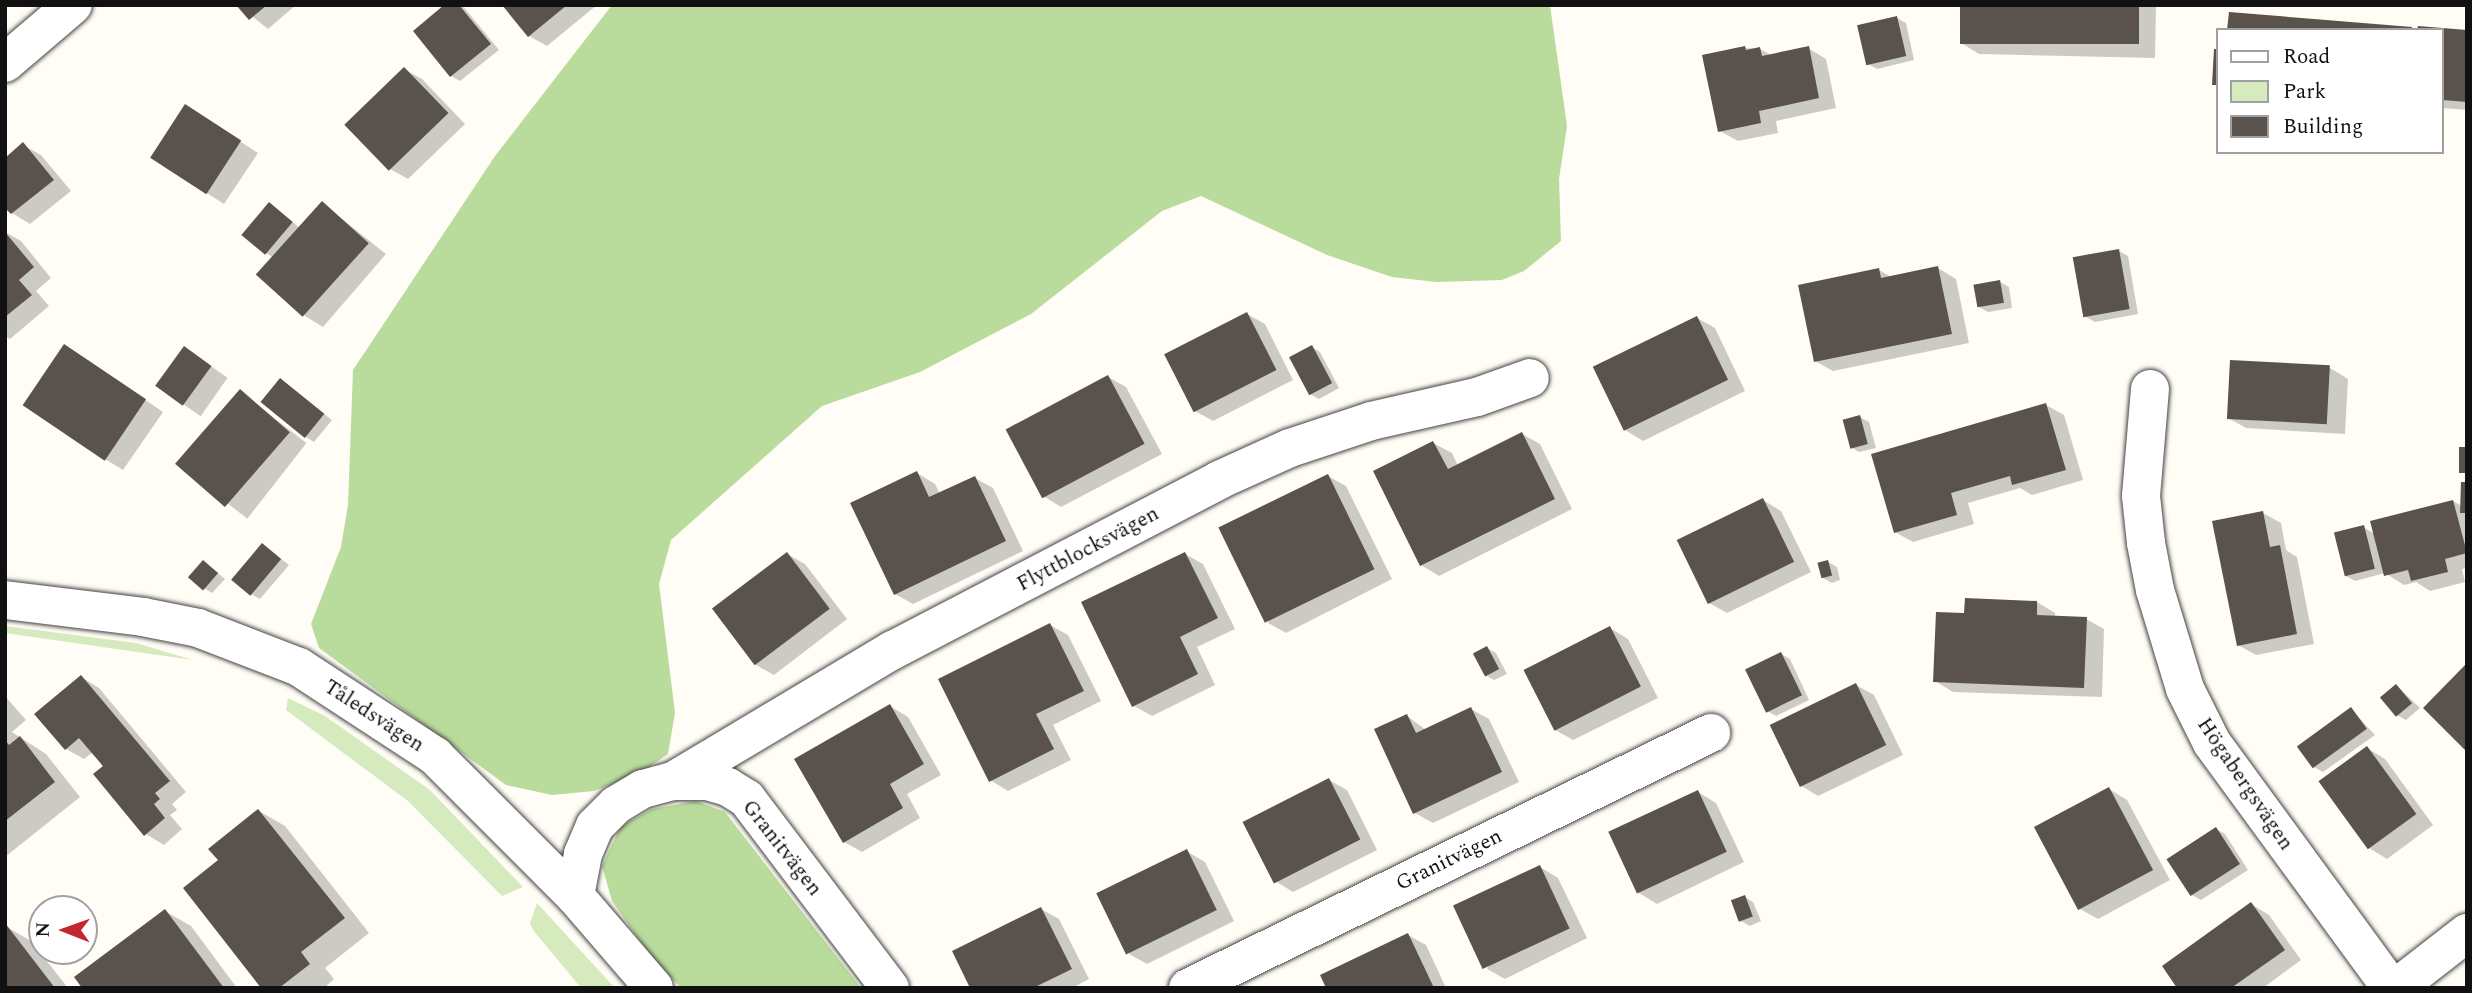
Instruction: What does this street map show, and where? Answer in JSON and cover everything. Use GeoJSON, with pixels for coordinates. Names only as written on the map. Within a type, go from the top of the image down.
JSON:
{"type":"FeatureCollection","features":[{"type":"Feature","properties":{"kind":"street"},"geometry":{"type":"LineString","coordinates":[[5,63],[73,5]]}},
{"type":"Feature","properties":{"kind":"street","name":"Flyttblocksvägen"},"geometry":{"type":"LineString","coordinates":[[673,781],[893,650],[1219,480],[1290,448],[1371,421],[1477,397],[1530,378]]}},
{"type":"Feature","properties":{"kind":"street","name":"Högabergsvägen"},"geometry":{"type":"LineString","coordinates":[[2150,389],[2141,496],[2146,543],[2155,590],[2186,689],[2212,743],[2394,988]]}},
{"type":"Feature","properties":{"kind":"street","name":"Tåledsvägen"},"geometry":{"type":"LineString","coordinates":[[5,600],[198,628],[299,667],[435,756],[576,897],[654,988]]}},
{"type":"Feature","properties":{"kind":"street","name":"Granitvägen"},"geometry":{"type":"LineString","coordinates":[[1188,988],[1711,733]]}},
{"type":"Feature","properties":{"kind":"street","name":"Granitvägen"},"geometry":{"type":"LineString","coordinates":[[576,897],[583,854],[595,826],[634,794],[673,781],[707,781],[728,787],[747,799],[890,988]]}},
{"type":"Feature","properties":{"kind":"street"},"geometry":{"type":"LineString","coordinates":[[2394,988],[2467,933]]}},
{"type":"Feature","properties":{"kind":"green space"},"geometry":{"type":"Polygon","coordinates":[[[612,5],[1550,5],[1567,126],[1559,179],[1561,241],[1524,271],[1502,280],[1436,282],[1392,277],[1327,255],[1201,196],[1162,211],[1031,314],[920,372],[822,406],[671,540],[659,584],[675,713],[668,754],[642,772],[594,791],[552,795],[506,785],[319,648],[311,624],[341,547],[348,505],[353,370],[495,156],[612,5]]]}},
{"type":"Feature","properties":{"kind":"green space"},"geometry":{"type":"Polygon","coordinates":[[[5,626],[136,643],[193,660],[5,633],[5,626]]]}},
{"type":"Feature","properties":{"kind":"green space"},"geometry":{"type":"Polygon","coordinates":[[[288,698],[325,716],[430,790],[523,887],[502,896],[408,801],[286,710],[288,698]]]}},
{"type":"Feature","properties":{"kind":"green space"},"geometry":{"type":"Polygon","coordinates":[[[696,801],[725,812],[861,988],[681,988],[650,955],[612,901],[602,866],[621,826],[652,809],[696,801]]]}},
{"type":"Feature","properties":{"kind":"green space"},"geometry":{"type":"Polygon","coordinates":[[[537,903],[615,988],[581,988],[533,930],[530,923],[537,903]]]}},
{"type":"Feature","properties":{"kind":"building"},"geometry":{"type":"Polygon","coordinates":[[[236,5],[267,5],[249,20],[236,5]]]}},
{"type":"Feature","properties":{"kind":"building"},"geometry":{"type":"Polygon","coordinates":[[[444,5],[459,5],[491,44],[450,77],[413,31],[444,5]]]}},
{"type":"Feature","properties":{"kind":"building"},"geometry":{"type":"Polygon","coordinates":[[[502,5],[567,5],[528,37],[502,5]]]}},
{"type":"Feature","properties":{"kind":"building"},"geometry":{"type":"Polygon","coordinates":[[[1960,5],[2139,5],[2139,44],[1960,44],[1960,5]]]}},
{"type":"Feature","properties":{"kind":"building"},"geometry":{"type":"Polygon","coordinates":[[[2229,12],[2412,27],[2412,28],[2227,28],[2229,12]]]}},
{"type":"Feature","properties":{"kind":"building"},"geometry":{"type":"Polygon","coordinates":[[[1897,16],[1906,56],[1866,65],[1857,25],[1897,16]]]}},
{"type":"Feature","properties":{"kind":"building"},"geometry":{"type":"Polygon","coordinates":[[[2444,28],[2467,30],[2467,102],[2444,100],[2444,28]]]}},
{"type":"Feature","properties":{"kind":"building"},"geometry":{"type":"Polygon","coordinates":[[[1745,46],[1746,50],[1760,47],[1762,56],[1809,46],[1819,98],[1759,111],[1761,123],[1718,132],[1702,55],[1745,46]]]}},
{"type":"Feature","properties":{"kind":"building"},"geometry":{"type":"Polygon","coordinates":[[[2214,49],[2216,49],[2216,85],[2212,85],[2214,49]]]}},
{"type":"Feature","properties":{"kind":"building"},"geometry":{"type":"Polygon","coordinates":[[[404,67],[448,113],[389,171],[344,125],[404,67]]]}},
{"type":"Feature","properties":{"kind":"building"},"geometry":{"type":"Polygon","coordinates":[[[185,104],[241,140],[206,194],[150,158],[185,104]]]}},
{"type":"Feature","properties":{"kind":"building"},"geometry":{"type":"Polygon","coordinates":[[[23,142],[54,180],[11,214],[5,208],[5,158],[23,142]]]}},
{"type":"Feature","properties":{"kind":"building"},"geometry":{"type":"Polygon","coordinates":[[[322,201],[369,243],[303,317],[256,275],[322,201]]]}},
{"type":"Feature","properties":{"kind":"building"},"geometry":{"type":"Polygon","coordinates":[[[269,202],[293,222],[265,255],[241,235],[269,202]]]}},
{"type":"Feature","properties":{"kind":"building"},"geometry":{"type":"Polygon","coordinates":[[[5,232],[34,267],[19,280],[32,295],[5,317],[5,232]]]}},
{"type":"Feature","properties":{"kind":"building"},"geometry":{"type":"Polygon","coordinates":[[[2119,249],[2130,309],[2083,317],[2073,257],[2119,249]]]}},
{"type":"Feature","properties":{"kind":"building"},"geometry":{"type":"Polygon","coordinates":[[[1938,266],[1952,334],[1814,362],[1798,285],[1879,268],[1881,278],[1938,266]]]}},
{"type":"Feature","properties":{"kind":"building"},"geometry":{"type":"Polygon","coordinates":[[[2000,280],[2004,303],[1977,307],[1973,285],[2000,280]]]}},
{"type":"Feature","properties":{"kind":"building"},"geometry":{"type":"Polygon","coordinates":[[[1247,312],[1277,370],[1194,412],[1164,354],[1247,312]]]}},
{"type":"Feature","properties":{"kind":"building"},"geometry":{"type":"Polygon","coordinates":[[[1697,316],[1728,380],[1624,431],[1593,367],[1697,316]]]}},
{"type":"Feature","properties":{"kind":"building"},"geometry":{"type":"Polygon","coordinates":[[[64,344],[146,399],[105,461],[23,405],[64,344]]]}},
{"type":"Feature","properties":{"kind":"building"},"geometry":{"type":"Polygon","coordinates":[[[1312,345],[1332,383],[1309,395],[1289,357],[1312,345]]]}},
{"type":"Feature","properties":{"kind":"building"},"geometry":{"type":"Polygon","coordinates":[[[184,346],[212,366],[183,406],[155,386],[184,346]]]}},
{"type":"Feature","properties":{"kind":"building"},"geometry":{"type":"Polygon","coordinates":[[[2230,360],[2330,365],[2327,424],[2227,419],[2230,360]]]}},
{"type":"Feature","properties":{"kind":"building"},"geometry":{"type":"Polygon","coordinates":[[[1108,375],[1145,444],[1042,498],[1006,429],[1108,375]]]}},
{"type":"Feature","properties":{"kind":"building"},"geometry":{"type":"Polygon","coordinates":[[[280,378],[324,414],[305,438],[260,402],[280,378]]]}},
{"type":"Feature","properties":{"kind":"building"},"geometry":{"type":"Polygon","coordinates":[[[240,389],[290,432],[225,507],[175,464],[240,389]]]}},
{"type":"Feature","properties":{"kind":"building"},"geometry":{"type":"Polygon","coordinates":[[[2046,403],[2066,470],[2012,485],[2010,476],[1951,493],[1957,515],[1894,533],[1871,454],[2046,403]]]}},
{"type":"Feature","properties":{"kind":"building"},"geometry":{"type":"Polygon","coordinates":[[[1860,415],[1868,444],[1850,449],[1843,420],[1860,415]]]}},
{"type":"Feature","properties":{"kind":"building"},"geometry":{"type":"Polygon","coordinates":[[[1522,432],[1555,499],[1420,566],[1373,471],[1433,441],[1448,469],[1522,432]]]}},
{"type":"Feature","properties":{"kind":"building"},"geometry":{"type":"Polygon","coordinates":[[[2459,447],[2467,447],[2467,473],[2459,473],[2459,447]]]}},
{"type":"Feature","properties":{"kind":"building"},"geometry":{"type":"Polygon","coordinates":[[[917,471],[929,497],[975,476],[1006,541],[894,595],[850,503],[917,471]]]}},
{"type":"Feature","properties":{"kind":"building"},"geometry":{"type":"Polygon","coordinates":[[[1328,474],[1374,569],[1265,623],[1218,527],[1328,474]]]}},
{"type":"Feature","properties":{"kind":"building"},"geometry":{"type":"Polygon","coordinates":[[[2461,482],[2467,482],[2467,513],[2460,513],[2461,482]]]}},
{"type":"Feature","properties":{"kind":"building"},"geometry":{"type":"Polygon","coordinates":[[[1763,498],[1794,562],[1708,604],[1677,540],[1763,498]]]}},
{"type":"Feature","properties":{"kind":"building"},"geometry":{"type":"Polygon","coordinates":[[[2453,500],[2467,553],[2445,559],[2448,572],[2411,581],[2408,570],[2384,576],[2370,521],[2453,500]]]}},
{"type":"Feature","properties":{"kind":"building"},"geometry":{"type":"Polygon","coordinates":[[[2263,511],[2270,547],[2280,545],[2297,634],[2237,646],[2212,521],[2263,511]]]}},
{"type":"Feature","properties":{"kind":"building"},"geometry":{"type":"Polygon","coordinates":[[[2364,525],[2375,569],[2345,576],[2334,532],[2364,525]]]}},
{"type":"Feature","properties":{"kind":"building"},"geometry":{"type":"Polygon","coordinates":[[[262,543],[281,559],[250,596],[231,580],[262,543]]]}},
{"type":"Feature","properties":{"kind":"building"},"geometry":{"type":"Polygon","coordinates":[[[787,552],[830,609],[755,665],[712,609],[787,552]]]}},
{"type":"Feature","properties":{"kind":"building"},"geometry":{"type":"Polygon","coordinates":[[[1185,552],[1218,618],[1180,637],[1198,674],[1132,707],[1081,602],[1185,552]]]}},
{"type":"Feature","properties":{"kind":"building"},"geometry":{"type":"Polygon","coordinates":[[[203,560],[218,573],[203,590],[188,577],[203,560]]]}},
{"type":"Feature","properties":{"kind":"building"},"geometry":{"type":"Polygon","coordinates":[[[1828,560],[1832,575],[1822,578],[1817,563],[1828,560]]]}},
{"type":"Feature","properties":{"kind":"building"},"geometry":{"type":"Polygon","coordinates":[[[1965,598],[2037,601],[2037,615],[2087,617],[2084,688],[1933,682],[1936,612],[1964,613],[1965,598]]]}},
{"type":"Feature","properties":{"kind":"building"},"geometry":{"type":"Polygon","coordinates":[[[1050,623],[1084,691],[1036,714],[1054,749],[989,782],[938,679],[1050,623]]]}},
{"type":"Feature","properties":{"kind":"building"},"geometry":{"type":"Polygon","coordinates":[[[1610,626],[1641,687],[1554,731],[1524,670],[1610,626]]]}},
{"type":"Feature","properties":{"kind":"building"},"geometry":{"type":"Polygon","coordinates":[[[1487,646],[1499,669],[1485,676],[1473,654],[1487,646]]]}},
{"type":"Feature","properties":{"kind":"building"},"geometry":{"type":"Polygon","coordinates":[[[1781,652],[1802,695],[1766,713],[1745,670],[1781,652]]]}},
{"type":"Feature","properties":{"kind":"building"},"geometry":{"type":"Polygon","coordinates":[[[2467,663],[2467,752],[2423,708],[2467,663]]]}},
{"type":"Feature","properties":{"kind":"building"},"geometry":{"type":"Polygon","coordinates":[[[81,675],[170,781],[155,793],[160,799],[154,804],[165,818],[144,836],[93,774],[103,766],[79,738],[65,750],[34,714],[81,675]]]}},
{"type":"Feature","properties":{"kind":"building"},"geometry":{"type":"Polygon","coordinates":[[[1856,683],[1886,745],[1800,787],[1770,725],[1856,683]]]}},
{"type":"Feature","properties":{"kind":"building"},"geometry":{"type":"Polygon","coordinates":[[[2396,684],[2412,703],[2396,717],[2380,697],[2396,684]]]}},
{"type":"Feature","properties":{"kind":"building"},"geometry":{"type":"Polygon","coordinates":[[[890,704],[924,764],[890,784],[903,808],[843,843],[794,759],[890,704]]]}},
{"type":"Feature","properties":{"kind":"building"},"geometry":{"type":"Polygon","coordinates":[[[1471,707],[1502,772],[1413,814],[1374,729],[1407,714],[1416,733],[1471,707]]]}},
{"type":"Feature","properties":{"kind":"building"},"geometry":{"type":"Polygon","coordinates":[[[2351,707],[2367,729],[2313,768],[2297,746],[2351,707]]]}},
{"type":"Feature","properties":{"kind":"building"},"geometry":{"type":"Polygon","coordinates":[[[20,736],[55,782],[5,821],[5,740],[9,745],[20,736]]]}},
{"type":"Feature","properties":{"kind":"building"},"geometry":{"type":"Polygon","coordinates":[[[2367,746],[2416,814],[2368,849],[2318,781],[2367,746]]]}},
{"type":"Feature","properties":{"kind":"building"},"geometry":{"type":"Polygon","coordinates":[[[1329,778],[1360,839],[1274,884],[1243,822],[1329,778]]]}},
{"type":"Feature","properties":{"kind":"building"},"geometry":{"type":"Polygon","coordinates":[[[2109,787],[2153,870],[2078,910],[2034,827],[2109,787]]]}},
{"type":"Feature","properties":{"kind":"building"},"geometry":{"type":"Polygon","coordinates":[[[1698,790],[1727,852],[1637,893],[1608,832],[1698,790]]]}},
{"type":"Feature","properties":{"kind":"building"},"geometry":{"type":"Polygon","coordinates":[[[258,809],[345,918],[301,952],[310,964],[279,988],[261,988],[183,888],[218,860],[208,849],[258,809]]]}},
{"type":"Feature","properties":{"kind":"building"},"geometry":{"type":"Polygon","coordinates":[[[2216,827],[2240,864],[2190,896],[2167,859],[2216,827]]]}},
{"type":"Feature","properties":{"kind":"building"},"geometry":{"type":"Polygon","coordinates":[[[1187,849],[1217,910],[1126,954],[1096,893],[1187,849]]]}},
{"type":"Feature","properties":{"kind":"building"},"geometry":{"type":"Polygon","coordinates":[[[1540,865],[1570,928],[1483,969],[1453,906],[1540,865]]]}},
{"type":"Feature","properties":{"kind":"building"},"geometry":{"type":"Polygon","coordinates":[[[1745,895],[1753,917],[1739,922],[1731,900],[1745,895]]]}},
{"type":"Feature","properties":{"kind":"building"},"geometry":{"type":"Polygon","coordinates":[[[2251,902],[2285,950],[2231,988],[2177,988],[2162,966],[2251,902]]]}},
{"type":"Feature","properties":{"kind":"building"},"geometry":{"type":"Polygon","coordinates":[[[1041,907],[1072,969],[1033,988],[970,988],[952,951],[1041,907]]]}},
{"type":"Feature","properties":{"kind":"building"},"geometry":{"type":"Polygon","coordinates":[[[165,909],[224,988],[82,988],[74,977],[90,965],[98,965],[98,959],[165,909]]]}},
{"type":"Feature","properties":{"kind":"building"},"geometry":{"type":"Polygon","coordinates":[[[5,923],[28,953],[28,965],[37,965],[55,988],[5,988],[5,923]]]}},
{"type":"Feature","properties":{"kind":"building"},"geometry":{"type":"Polygon","coordinates":[[[1408,933],[1434,988],[1326,988],[1320,975],[1408,933]]]}}]}
